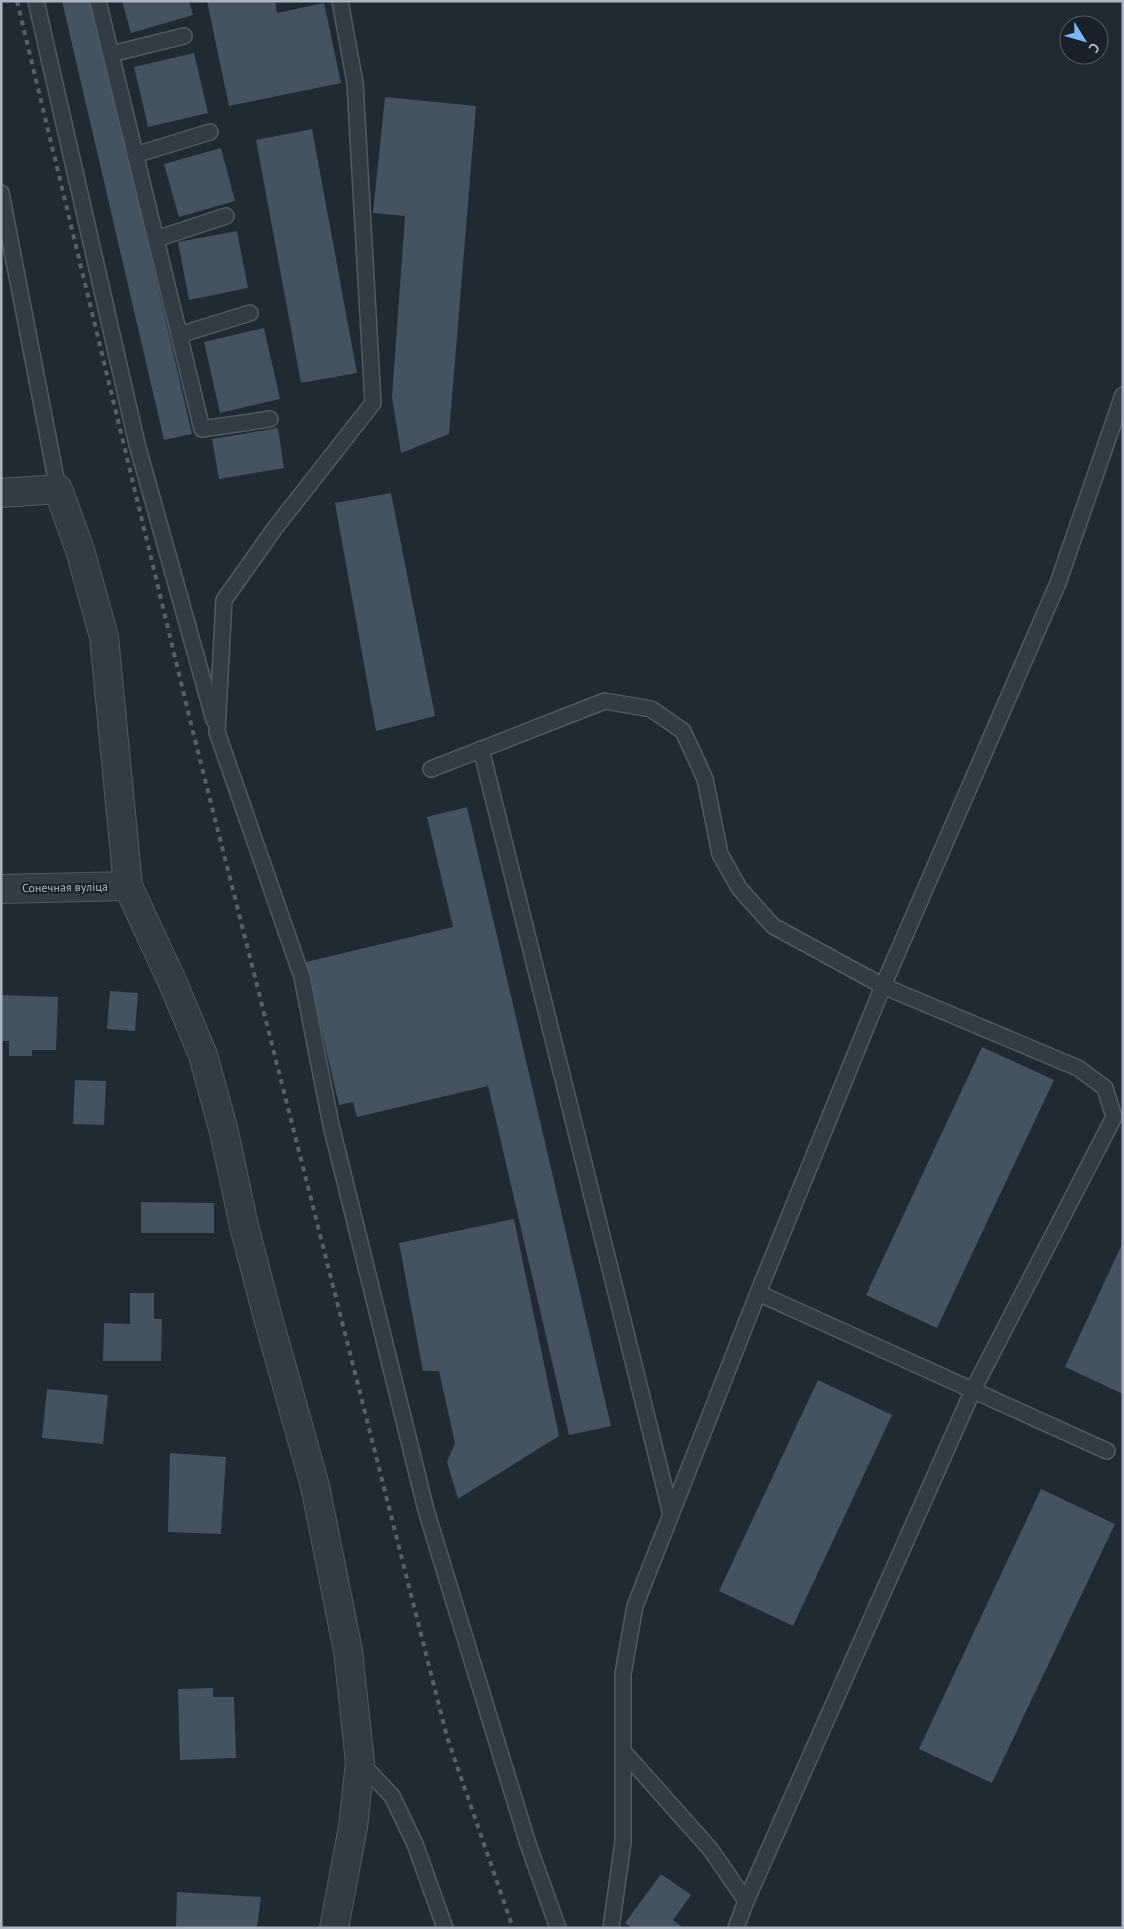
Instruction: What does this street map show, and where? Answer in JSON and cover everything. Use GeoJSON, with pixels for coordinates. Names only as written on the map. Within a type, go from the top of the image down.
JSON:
{"type":"FeatureCollection","features":[{"type":"Feature","properties":{"kind":"street"},"geometry":{"type":"LineString","coordinates":[[1,493],[58,490],[80,550],[104,637],[128,886],[172,981],[203,1055],[224,1132],[253,1262],[315,1486],[348,1651],[360,1762],[353,1827],[334,1928]]}},
{"type":"Feature","properties":{"kind":"street","name":"Сонечная вуліца"},"geometry":{"type":"LineString","coordinates":[[1,889],[128,886]]}},
{"type":"Feature","properties":{"kind":"lane"},"geometry":{"type":"LineString","coordinates":[[36,1],[137,444],[217,732],[302,977],[331,1125],[426,1510],[528,1844],[558,1928]]}},
{"type":"Feature","properties":{"kind":"lane"},"geometry":{"type":"LineString","coordinates":[[98,1],[202,429],[270,419]]}},
{"type":"Feature","properties":{"kind":"lane"},"geometry":{"type":"LineString","coordinates":[[217,732],[224,600],[274,528],[373,403],[355,83],[340,1]]}},
{"type":"Feature","properties":{"kind":"lane"},"geometry":{"type":"LineString","coordinates":[[111,54],[184,36]]}},
{"type":"Feature","properties":{"kind":"lane"},"geometry":{"type":"LineString","coordinates":[[135,155],[210,132]]}},
{"type":"Feature","properties":{"kind":"lane"},"geometry":{"type":"LineString","coordinates":[[1,192],[58,490]]}},
{"type":"Feature","properties":{"kind":"lane"},"geometry":{"type":"LineString","coordinates":[[156,239],[226,216]]}},
{"type":"Feature","properties":{"kind":"lane"},"geometry":{"type":"LineString","coordinates":[[179,334],[250,313]]}},
{"type":"Feature","properties":{"kind":"lane"},"geometry":{"type":"LineString","coordinates":[[612,1928],[623,1842],[623,1674],[635,1606],[758,1293],[883,986],[1058,583],[1123,395]]}},
{"type":"Feature","properties":{"kind":"lane"},"geometry":{"type":"LineString","coordinates":[[431,768],[605,701],[651,709],[683,731],[705,779],[720,854],[740,888],[773,926],[883,986],[1078,1068],[1105,1088],[1114,1117],[973,1390],[746,1901],[736,1928]]}},
{"type":"Feature","properties":{"kind":"lane"},"geometry":{"type":"LineString","coordinates":[[482,749],[671,1514]]}},
{"type":"Feature","properties":{"kind":"lane"},"geometry":{"type":"LineString","coordinates":[[758,1293],[1107,1451]]}},
{"type":"Feature","properties":{"kind":"lane"},"geometry":{"type":"LineString","coordinates":[[623,1751],[711,1850],[746,1901]]}},
{"type":"Feature","properties":{"kind":"lane"},"geometry":{"type":"LineString","coordinates":[[360,1762],[392,1796],[415,1844],[445,1928]]}},
{"type":"Feature","properties":{"kind":"building"},"geometry":{"type":"Polygon","coordinates":[[[62,1],[92,1],[192,434],[164,440],[62,1]]]}},
{"type":"Feature","properties":{"kind":"building"},"geometry":{"type":"Polygon","coordinates":[[[122,1],[189,1],[193,15],[131,33],[122,1]]]}},
{"type":"Feature","properties":{"kind":"building"},"geometry":{"type":"Polygon","coordinates":[[[207,1],[275,1],[277,13],[324,3],[341,83],[229,106],[207,1]]]}},
{"type":"Feature","properties":{"kind":"building"},"geometry":{"type":"Polygon","coordinates":[[[194,53],[208,113],[148,127],[134,67],[194,53]]]}},
{"type":"Feature","properties":{"kind":"building"},"geometry":{"type":"Polygon","coordinates":[[[385,97],[476,106],[449,434],[401,453],[392,397],[405,216],[373,213],[385,97]]]}},
{"type":"Feature","properties":{"kind":"building"},"geometry":{"type":"Polygon","coordinates":[[[312,129],[357,373],[301,383],[256,140],[312,129]]]}},
{"type":"Feature","properties":{"kind":"building"},"geometry":{"type":"Polygon","coordinates":[[[221,148],[235,201],[179,217],[164,164],[221,148]]]}},
{"type":"Feature","properties":{"kind":"building"},"geometry":{"type":"Polygon","coordinates":[[[237,231],[248,288],[189,300],[178,242],[237,231]]]}},
{"type":"Feature","properties":{"kind":"building"},"geometry":{"type":"Polygon","coordinates":[[[264,328],[280,399],[220,413],[204,342],[264,328]]]}},
{"type":"Feature","properties":{"kind":"building"},"geometry":{"type":"Polygon","coordinates":[[[278,428],[284,468],[219,479],[212,439],[278,428]]]}},
{"type":"Feature","properties":{"kind":"building"},"geometry":{"type":"Polygon","coordinates":[[[391,493],[435,716],[376,731],[335,503],[391,493]]]}},
{"type":"Feature","properties":{"kind":"building"},"geometry":{"type":"Polygon","coordinates":[[[467,807],[611,1426],[569,1435],[488,1086],[357,1117],[353,1102],[339,1105],[306,962],[453,927],[427,817],[467,807]]]}},
{"type":"Feature","properties":{"kind":"building"},"geometry":{"type":"Polygon","coordinates":[[[110,991],[138,993],[135,1031],[107,1029],[110,991]]]}},
{"type":"Feature","properties":{"kind":"building"},"geometry":{"type":"Polygon","coordinates":[[[1,995],[58,997],[56,1050],[32,1050],[32,1056],[9,1056],[9,1041],[1,1041],[1,995]]]}},
{"type":"Feature","properties":{"kind":"building"},"geometry":{"type":"Polygon","coordinates":[[[982,1047],[1054,1080],[937,1328],[866,1295],[982,1047]]]}},
{"type":"Feature","properties":{"kind":"building"},"geometry":{"type":"Polygon","coordinates":[[[75,1080],[106,1081],[104,1125],[73,1124],[75,1080]]]}},
{"type":"Feature","properties":{"kind":"building"},"geometry":{"type":"Polygon","coordinates":[[[141,1202],[214,1203],[214,1233],[141,1233],[141,1202]]]}},
{"type":"Feature","properties":{"kind":"building"},"geometry":{"type":"Polygon","coordinates":[[[514,1219],[559,1436],[458,1499],[447,1462],[455,1443],[439,1371],[423,1371],[399,1243],[514,1219]]]}},
{"type":"Feature","properties":{"kind":"building"},"geometry":{"type":"Polygon","coordinates":[[[1123,1242],[1123,1394],[1065,1367],[1123,1242]]]}},
{"type":"Feature","properties":{"kind":"building"},"geometry":{"type":"Polygon","coordinates":[[[130,1293],[154,1293],[154,1319],[162,1319],[161,1361],[103,1361],[104,1323],[130,1324],[130,1293]]]}},
{"type":"Feature","properties":{"kind":"building"},"geometry":{"type":"Polygon","coordinates":[[[818,1380],[892,1415],[793,1626],[719,1591],[818,1380]]]}},
{"type":"Feature","properties":{"kind":"building"},"geometry":{"type":"Polygon","coordinates":[[[47,1389],[108,1395],[103,1444],[42,1438],[47,1389]]]}},
{"type":"Feature","properties":{"kind":"building"},"geometry":{"type":"Polygon","coordinates":[[[170,1453],[226,1457],[221,1534],[168,1532],[170,1453]]]}},
{"type":"Feature","properties":{"kind":"building"},"geometry":{"type":"Polygon","coordinates":[[[1041,1489],[1115,1524],[992,1783],[919,1749],[1041,1489]]]}},
{"type":"Feature","properties":{"kind":"building"},"geometry":{"type":"Polygon","coordinates":[[[213,1688],[213,1697],[234,1697],[236,1758],[180,1760],[178,1689],[213,1688]]]}},
{"type":"Feature","properties":{"kind":"building"},"geometry":{"type":"Polygon","coordinates":[[[661,1874],[691,1895],[673,1920],[683,1928],[632,1928],[625,1923],[661,1874]]]}},
{"type":"Feature","properties":{"kind":"building"},"geometry":{"type":"Polygon","coordinates":[[[177,1892],[261,1897],[257,1928],[176,1928],[177,1892]]]}},
{"type":"Feature","properties":{"kind":"railway"},"geometry":{"type":"LineString","coordinates":[[17,1],[192,728],[447,1737],[513,1928]]}}]}
